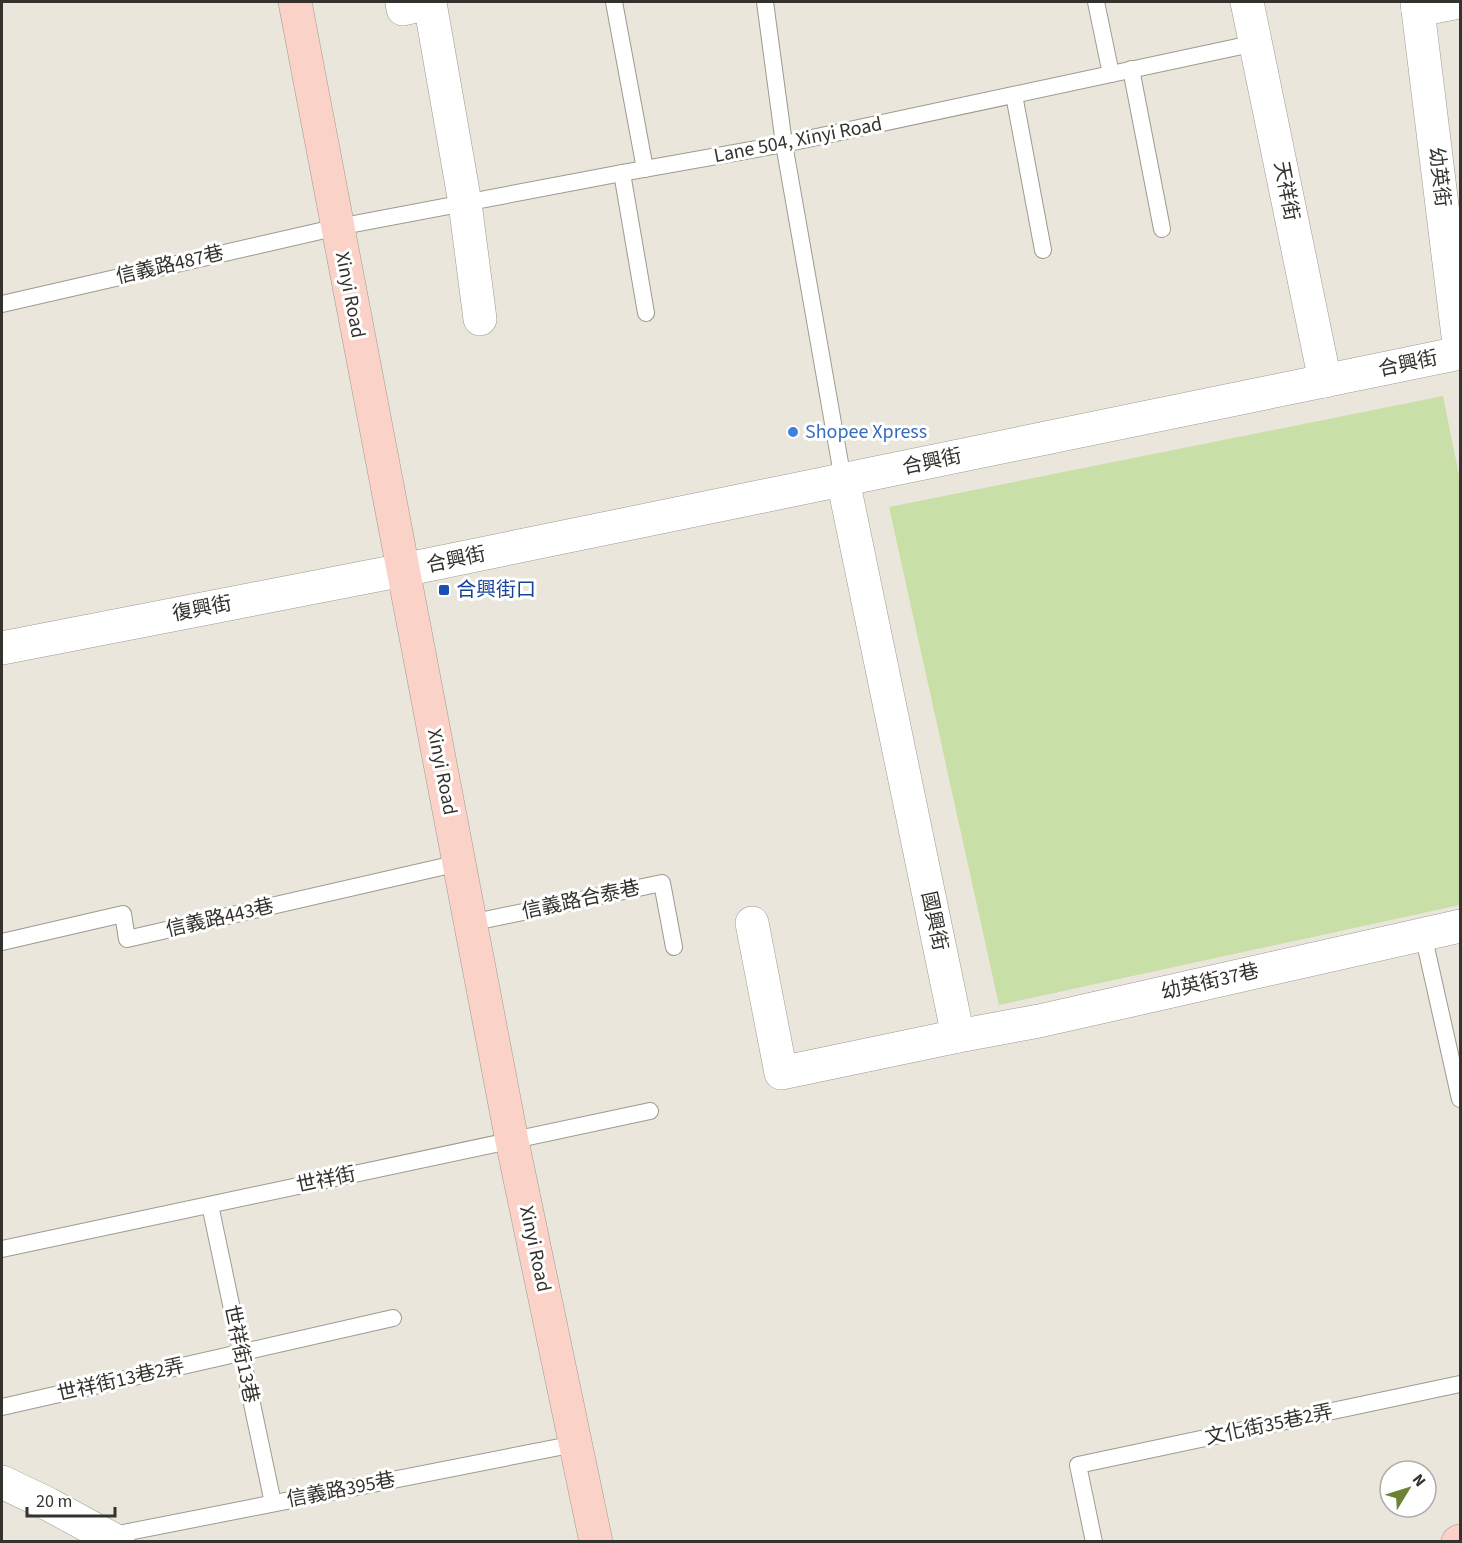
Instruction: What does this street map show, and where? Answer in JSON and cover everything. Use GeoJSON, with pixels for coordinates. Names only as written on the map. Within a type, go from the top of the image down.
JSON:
{"type":"FeatureCollection","features":[{"type":"Feature","properties":{"kind":"street","name":"Xinyi Road"},"geometry":{"type":"LineString","coordinates":[[295,2],[512,1140],[596,1542]]}},
{"type":"Feature","properties":{"kind":"street"},"geometry":{"type":"LineString","coordinates":[[402,2],[403,9],[430,3],[465,203],[480,319]]}},
{"type":"Feature","properties":{"kind":"street","name":"天祥街"},"geometry":{"type":"LineString","coordinates":[[1247,2],[1324,381]]}},
{"type":"Feature","properties":{"kind":"street"},"geometry":{"type":"LineString","coordinates":[[1418,6],[1459,2]]}},
{"type":"Feature","properties":{"kind":"street","name":"幼英街"},"geometry":{"type":"LineString","coordinates":[[1418,6],[1449,165],[1461,352]]}},
{"type":"Feature","properties":{"kind":"street","name":"合興街"},"geometry":{"type":"LineString","coordinates":[[403,570],[1461,352]]}},
{"type":"Feature","properties":{"kind":"street","name":"國興街"},"geometry":{"type":"LineString","coordinates":[[843,480],[958,1036]]}},
{"type":"Feature","properties":{"kind":"street","name":"復興街"},"geometry":{"type":"LineString","coordinates":[[2,648],[403,570]]}},
{"type":"Feature","properties":{"kind":"street"},"geometry":{"type":"LineString","coordinates":[[752,923],[781,1073],[958,1036]]}},
{"type":"Feature","properties":{"kind":"street","name":"幼英街37巷"},"geometry":{"type":"LineString","coordinates":[[958,1036],[1051,1018],[1461,926]]}},
{"type":"Feature","properties":{"kind":"street"},"geometry":{"type":"LineString","coordinates":[[2,1482],[112,1539]]}},
{"type":"Feature","properties":{"kind":"lane"},"geometry":{"type":"LineString","coordinates":[[614,2],[645,168]]}},
{"type":"Feature","properties":{"kind":"lane"},"geometry":{"type":"LineString","coordinates":[[765,2],[784,144],[843,480]]}},
{"type":"Feature","properties":{"kind":"lane"},"geometry":{"type":"LineString","coordinates":[[1096,2],[1111,74]]}},
{"type":"Feature","properties":{"kind":"lane","name":"Lane 504, Xinyi Road"},"geometry":{"type":"LineString","coordinates":[[338,227],[645,168],[784,144],[1256,43]]}},
{"type":"Feature","properties":{"kind":"lane"},"geometry":{"type":"LineString","coordinates":[[1131,69],[1162,229]]}},
{"type":"Feature","properties":{"kind":"lane"},"geometry":{"type":"LineString","coordinates":[[1014,94],[1043,250]]}},
{"type":"Feature","properties":{"kind":"lane"},"geometry":{"type":"LineString","coordinates":[[622,173],[646,313]]}},
{"type":"Feature","properties":{"kind":"lane","name":"信義路487巷"},"geometry":{"type":"LineString","coordinates":[[2,304],[338,227]]}},
{"type":"Feature","properties":{"kind":"lane","name":"信義路443巷"},"geometry":{"type":"LineString","coordinates":[[2,942],[123,914],[127,939],[459,863]]}},
{"type":"Feature","properties":{"kind":"lane","name":"信義路合泰巷"},"geometry":{"type":"LineString","coordinates":[[470,923],[662,883],[674,947]]}},
{"type":"Feature","properties":{"kind":"lane"},"geometry":{"type":"LineString","coordinates":[[1423,934],[1461,1099]]}},
{"type":"Feature","properties":{"kind":"lane","name":"世祥街"},"geometry":{"type":"LineString","coordinates":[[2,1249],[650,1111]]}},
{"type":"Feature","properties":{"kind":"lane","name":"世祥街13巷"},"geometry":{"type":"LineString","coordinates":[[210,1205],[273,1503]]}},
{"type":"Feature","properties":{"kind":"lane","name":"世祥街13巷2弄"},"geometry":{"type":"LineString","coordinates":[[2,1407],[393,1318]]}},
{"type":"Feature","properties":{"kind":"lane","name":"文化街35巷2弄"},"geometry":{"type":"LineString","coordinates":[[1094,1542],[1078,1466],[1461,1384]]}},
{"type":"Feature","properties":{"kind":"lane","name":"信義路395巷"},"geometry":{"type":"LineString","coordinates":[[112,1539],[273,1503],[575,1444]]}},
{"type":"Feature","properties":{"kind":"green space"},"geometry":{"type":"Polygon","coordinates":[[[1443,396],[1460,480],[1460,905],[999,1005],[889,507],[1443,396]]]}},
{"type":"Feature","properties":{"kind":"place","name":"Shopee Xpress"},"geometry":{"type":"Point","coordinates":[793,432]}},
{"type":"Feature","properties":{"kind":"place","name":"合興街口"},"geometry":{"type":"Point","coordinates":[444,590]}}]}
